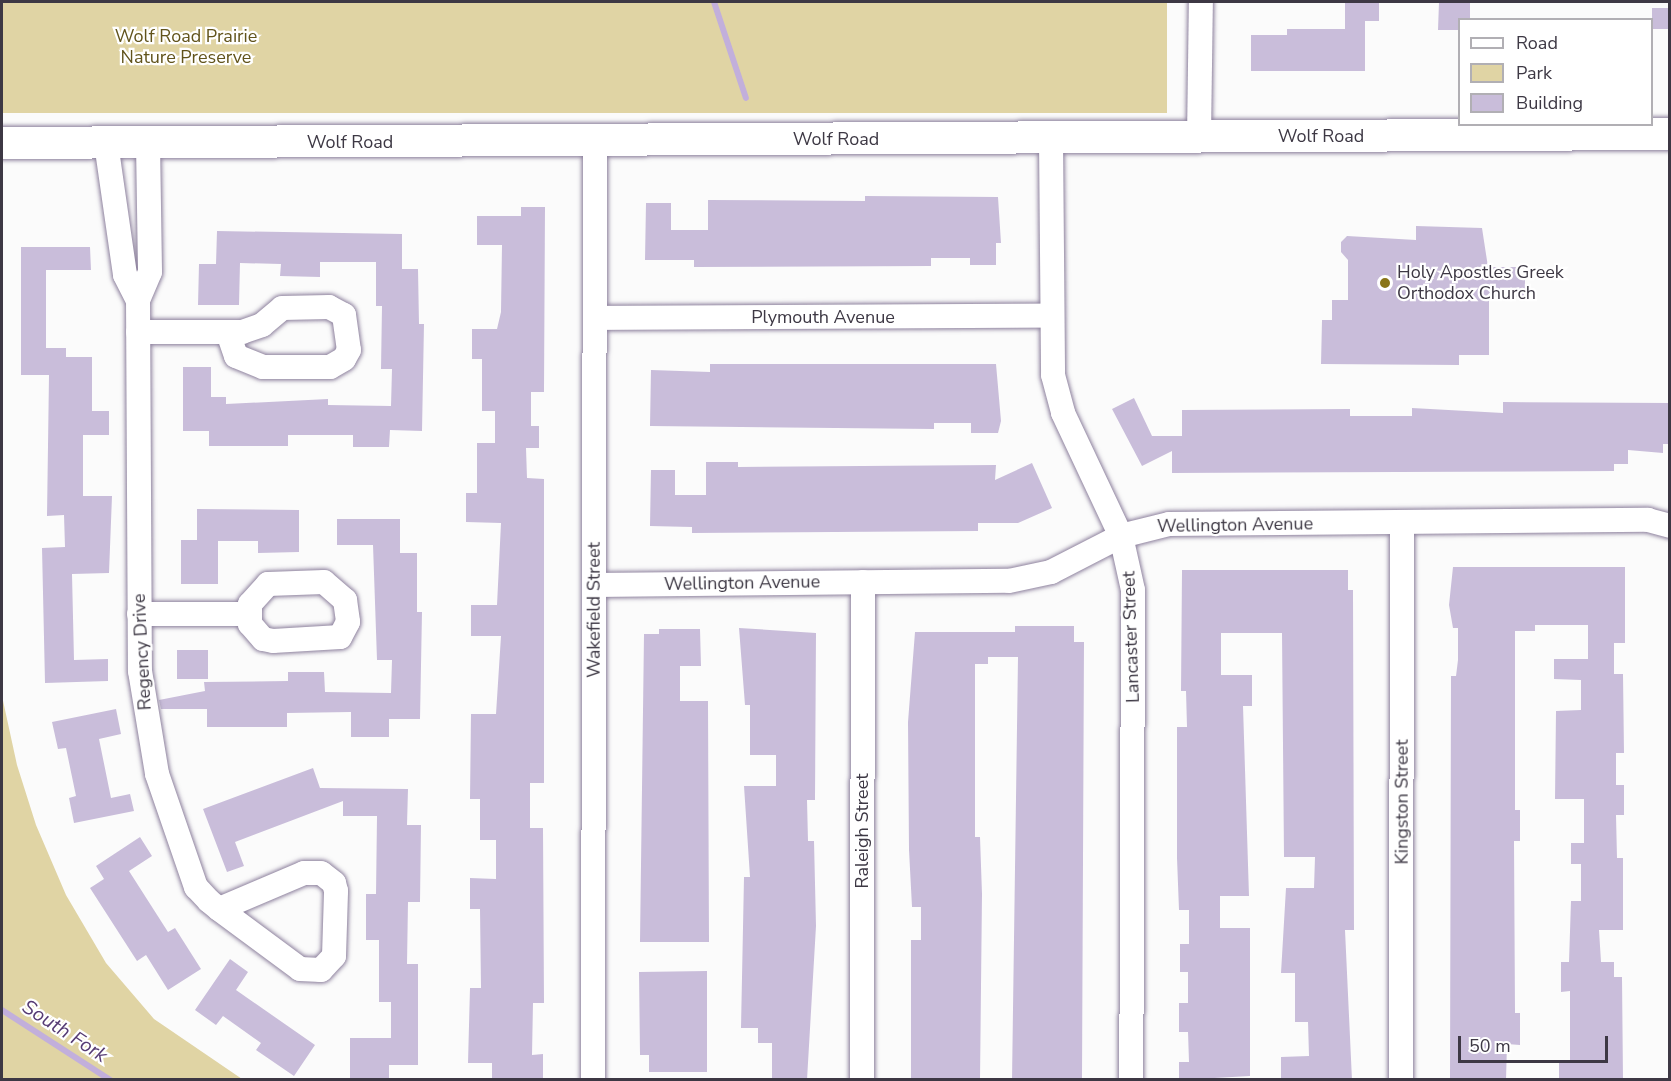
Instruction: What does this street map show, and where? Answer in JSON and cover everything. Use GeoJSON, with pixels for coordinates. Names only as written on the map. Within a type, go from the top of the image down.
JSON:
{"type":"FeatureCollection","features":[{"type":"Feature","properties":{"kind":"main road","name":"Wolf Road"},"geometry":{"type":"LineString","coordinates":[[2,143],[1670,134]]}},
{"type":"Feature","properties":{"kind":"street"},"geometry":{"type":"LineString","coordinates":[[1199,137],[1201,2]]}},
{"type":"Feature","properties":{"kind":"street","name":"Lancaster Street"},"geometry":{"type":"LineString","coordinates":[[1051,138],[1053,375],[1062,413],[1121,536],[1133,590],[1131,1080]]}},
{"type":"Feature","properties":{"kind":"street","name":"Wakefield Street"},"geometry":{"type":"LineString","coordinates":[[593,1080],[595,140]]}},
{"type":"Feature","properties":{"kind":"street","name":"Regency Drive"},"geometry":{"type":"LineString","coordinates":[[106,143],[125,275],[138,300]]}},
{"type":"Feature","properties":{"kind":"street","name":"Regency Drive"},"geometry":{"type":"LineString","coordinates":[[148,143],[150,272],[138,300],[139,614],[140,671],[157,774],[196,887],[219,909],[300,969],[312,971],[329,963],[337,946],[336,891],[328,877],[304,873],[219,909]]}},
{"type":"Feature","properties":{"kind":"street"},"geometry":{"type":"LineString","coordinates":[[138,332],[228,333],[262,325],[282,308],[329,307],[344,315],[348,324],[349,350],[344,359],[330,367],[263,367],[236,356],[228,333]]}},
{"type":"Feature","properties":{"kind":"street","name":"Plymouth Avenue"},"geometry":{"type":"LineString","coordinates":[[595,318],[1052,316]]}},
{"type":"Feature","properties":{"kind":"street","name":"Wellington Avenue"},"geometry":{"type":"LineString","coordinates":[[594,585],[1031,578],[1121,536],[1169,524],[1402,524],[1648,520],[1670,526]]}},
{"type":"Feature","properties":{"kind":"street","name":"Kingston Street"},"geometry":{"type":"LineString","coordinates":[[1401,1080],[1402,524]]}},
{"type":"Feature","properties":{"kind":"street","name":"Raleigh Street"},"geometry":{"type":"LineString","coordinates":[[862,1080],[863,582]]}},
{"type":"Feature","properties":{"kind":"street"},"geometry":{"type":"LineString","coordinates":[[139,614],[247,614]]}},
{"type":"Feature","properties":{"kind":"green space","name":"Wolf Road Prairie Nature Preserve"},"geometry":{"type":"Polygon","coordinates":[[[2,2],[1167,2],[1167,113],[2,113],[2,2]]]}},
{"type":"Feature","properties":{"kind":"green space"},"geometry":{"type":"Polygon","coordinates":[[[2,696],[17,765],[36,825],[66,895],[106,963],[154,1019],[242,1079],[2,1079],[2,696]]]}},
{"type":"Feature","properties":{"kind":"building"},"geometry":{"type":"Polygon","coordinates":[[[1345,2],[1379,2],[1379,21],[1365,21],[1365,71],[1251,71],[1251,35],[1287,35],[1287,29],[1345,29],[1345,2]]]}},
{"type":"Feature","properties":{"kind":"building"},"geometry":{"type":"Polygon","coordinates":[[[1439,2],[1470,2],[1470,18],[1458,18],[1458,30],[1438,30],[1439,2]]]}},
{"type":"Feature","properties":{"kind":"building"},"geometry":{"type":"Polygon","coordinates":[[[1652,8],[1670,8],[1670,29],[1653,29],[1652,8]]]}},
{"type":"Feature","properties":{"kind":"building"},"geometry":{"type":"Polygon","coordinates":[[[865,196],[998,197],[1001,243],[996,243],[996,265],[970,265],[970,258],[931,258],[931,266],[694,267],[694,260],[645,260],[646,203],[671,203],[671,230],[708,230],[708,200],[865,201],[865,196]]]}},
{"type":"Feature","properties":{"kind":"building"},"geometry":{"type":"Polygon","coordinates":[[[521,207],[545,207],[544,392],[531,392],[531,426],[539,426],[539,448],[526,448],[527,478],[544,479],[544,783],[530,783],[530,828],[543,828],[544,1003],[533,1003],[532,1055],[543,1054],[543,1080],[492,1080],[492,1063],[468,1063],[470,988],[481,988],[480,909],[470,909],[470,878],[496,879],[496,840],[480,840],[480,799],[470,799],[471,714],[496,714],[501,636],[471,636],[471,605],[497,605],[501,523],[466,522],[466,493],[477,493],[477,443],[495,443],[495,411],[482,411],[482,359],[472,359],[472,329],[497,329],[501,312],[502,245],[477,245],[477,216],[521,216],[521,207]]]}},
{"type":"Feature","properties":{"kind":"building"},"geometry":{"type":"Polygon","coordinates":[[[1416,226],[1482,228],[1488,267],[1525,267],[1525,297],[1489,297],[1489,355],[1459,355],[1459,365],[1321,364],[1322,320],[1332,320],[1332,300],[1348,300],[1348,260],[1341,252],[1341,242],[1347,236],[1416,240],[1416,226]]]}},
{"type":"Feature","properties":{"kind":"building"},"geometry":{"type":"Polygon","coordinates":[[[217,231],[402,234],[402,269],[418,269],[419,324],[424,324],[422,431],[390,430],[389,447],[353,447],[353,435],[288,435],[288,446],[209,446],[209,431],[183,431],[183,367],[211,367],[211,397],[226,397],[226,404],[328,399],[328,405],[391,406],[392,369],[381,369],[382,306],[376,306],[376,262],[320,262],[320,277],[280,276],[281,264],[240,263],[239,305],[198,305],[199,264],[216,264],[217,231]]]}},
{"type":"Feature","properties":{"kind":"building"},"geometry":{"type":"Polygon","coordinates":[[[21,247],[90,247],[91,270],[46,270],[46,348],[66,348],[66,357],[92,357],[92,411],[109,411],[109,435],[83,435],[83,496],[112,496],[109,573],[72,574],[74,660],[108,659],[108,681],[45,683],[42,548],[65,547],[64,515],[47,516],[49,375],[21,375],[21,247]]]}},
{"type":"Feature","properties":{"kind":"building"},"geometry":{"type":"Polygon","coordinates":[[[710,364],[996,364],[1001,421],[998,433],[971,433],[971,423],[934,423],[934,429],[650,426],[651,370],[710,372],[710,364]]]}},
{"type":"Feature","properties":{"kind":"building"},"geometry":{"type":"Polygon","coordinates":[[[1134,398],[1152,436],[1182,436],[1182,410],[1350,409],[1350,416],[1412,416],[1412,408],[1503,413],[1503,402],[1670,403],[1670,444],[1663,444],[1663,453],[1628,450],[1628,464],[1614,464],[1614,471],[1172,473],[1172,451],[1142,466],[1112,409],[1134,398]]]}},
{"type":"Feature","properties":{"kind":"building"},"geometry":{"type":"Polygon","coordinates":[[[706,462],[738,462],[738,467],[996,465],[995,480],[1032,463],[1052,508],[1018,523],[978,523],[978,531],[692,533],[692,527],[650,526],[651,470],[675,470],[675,495],[706,495],[706,462]]]}},
{"type":"Feature","properties":{"kind":"building"},"geometry":{"type":"Polygon","coordinates":[[[197,509],[299,510],[299,552],[258,553],[258,541],[218,541],[218,584],[181,584],[181,540],[197,540],[197,509]]]}},
{"type":"Feature","properties":{"kind":"building"},"geometry":{"type":"Polygon","coordinates":[[[337,519],[400,519],[400,553],[417,553],[417,612],[422,612],[420,719],[389,719],[389,737],[351,737],[351,712],[287,713],[287,727],[207,727],[207,709],[161,709],[159,700],[205,691],[204,682],[288,681],[288,672],[324,672],[325,692],[391,693],[392,660],[377,660],[373,545],[337,545],[337,519]]]}},
{"type":"Feature","properties":{"kind":"building"},"geometry":{"type":"Polygon","coordinates":[[[1453,567],[1625,567],[1625,643],[1614,643],[1614,674],[1623,674],[1624,753],[1616,753],[1616,785],[1624,785],[1624,815],[1616,815],[1617,858],[1623,858],[1623,930],[1599,930],[1601,962],[1614,962],[1614,977],[1622,977],[1623,1080],[1559,1080],[1559,1063],[1570,1063],[1570,991],[1561,992],[1561,962],[1569,962],[1571,901],[1581,901],[1581,864],[1571,864],[1571,843],[1584,843],[1584,799],[1555,799],[1556,711],[1581,710],[1581,680],[1554,679],[1554,659],[1588,659],[1588,625],[1535,625],[1535,631],[1515,631],[1515,810],[1520,810],[1520,841],[1514,841],[1515,1013],[1520,1013],[1520,1045],[1507,1044],[1506,1080],[1450,1080],[1451,676],[1456,676],[1458,660],[1458,628],[1453,628],[1449,605],[1453,567]]]}},
{"type":"Feature","properties":{"kind":"building"},"geometry":{"type":"Polygon","coordinates":[[[1182,570],[1348,570],[1348,590],[1353,590],[1354,930],[1345,930],[1352,1080],[1281,1080],[1281,1057],[1309,1056],[1308,1022],[1295,1022],[1295,973],[1281,973],[1286,888],[1314,888],[1315,857],[1284,857],[1282,633],[1221,633],[1221,675],[1252,675],[1252,706],[1243,706],[1249,896],[1220,896],[1220,928],[1250,928],[1250,1076],[1179,1080],[1179,1062],[1189,1062],[1188,1032],[1179,1032],[1179,1003],[1188,1003],[1188,972],[1180,972],[1180,944],[1189,944],[1189,910],[1179,910],[1177,858],[1177,727],[1187,727],[1186,691],[1181,691],[1182,570]]]}},
{"type":"Feature","properties":{"kind":"building"},"geometry":{"type":"Polygon","coordinates":[[[1015,626],[1074,626],[1074,642],[1084,642],[1082,1080],[1012,1080],[1018,657],[988,657],[988,664],[975,664],[975,837],[980,837],[982,894],[980,1080],[911,1080],[911,940],[921,940],[921,907],[912,907],[909,850],[908,722],[915,632],[1015,632],[1015,626]]]}},
{"type":"Feature","properties":{"kind":"building"},"geometry":{"type":"Polygon","coordinates":[[[739,628],[816,633],[815,800],[807,800],[808,841],[814,841],[816,926],[807,1080],[772,1080],[772,1043],[758,1043],[758,1028],[741,1028],[744,877],[750,877],[744,786],[776,786],[776,755],[750,755],[750,705],[745,705],[739,628]]]}},
{"type":"Feature","properties":{"kind":"building"},"geometry":{"type":"Polygon","coordinates":[[[659,629],[700,629],[701,666],[680,666],[680,701],[708,701],[709,942],[640,942],[644,634],[659,634],[659,629]]]}},
{"type":"Feature","properties":{"kind":"building"},"geometry":{"type":"Polygon","coordinates":[[[177,650],[208,650],[208,679],[177,679],[177,650]]]}},
{"type":"Feature","properties":{"kind":"building"},"geometry":{"type":"Polygon","coordinates":[[[116,709],[121,734],[99,739],[111,798],[130,794],[134,811],[74,823],[69,798],[76,796],[66,748],[58,749],[52,722],[116,709]]]}},
{"type":"Feature","properties":{"kind":"building"},"geometry":{"type":"Polygon","coordinates":[[[313,768],[320,788],[408,789],[407,825],[421,825],[420,902],[408,902],[407,964],[418,964],[418,1065],[389,1065],[389,1080],[350,1080],[350,1038],[391,1038],[391,1002],[379,1002],[379,940],[366,940],[366,894],[376,894],[377,816],[343,816],[343,801],[235,842],[244,866],[227,872],[203,809],[313,768]]]}},
{"type":"Feature","properties":{"kind":"building"},"geometry":{"type":"Polygon","coordinates":[[[140,837],[152,856],[129,871],[168,932],[175,928],[201,969],[168,990],[146,955],[137,961],[90,888],[104,879],[96,866],[140,837]]]}},
{"type":"Feature","properties":{"kind":"building"},"geometry":{"type":"Polygon","coordinates":[[[230,959],[248,972],[236,990],[315,1045],[294,1076],[256,1050],[261,1043],[223,1016],[216,1025],[195,1010],[230,959]]]}},
{"type":"Feature","properties":{"kind":"building"},"geometry":{"type":"Polygon","coordinates":[[[707,971],[707,1072],[649,1072],[649,1055],[640,1055],[639,972],[707,971]]]}},
{"type":"Feature","properties":{"kind":"waterway"},"geometry":{"type":"LineString","coordinates":[[714,2],[746,98]]}},
{"type":"Feature","properties":{"kind":"waterway","name":"South Fork"},"geometry":{"type":"LineString","coordinates":[[2,1010],[110,1080]]}},
{"type":"Feature","properties":{"kind":"place","name":"Holy Apostles Greek Orthodox Church"},"geometry":{"type":"Point","coordinates":[1385,283]}}]}
